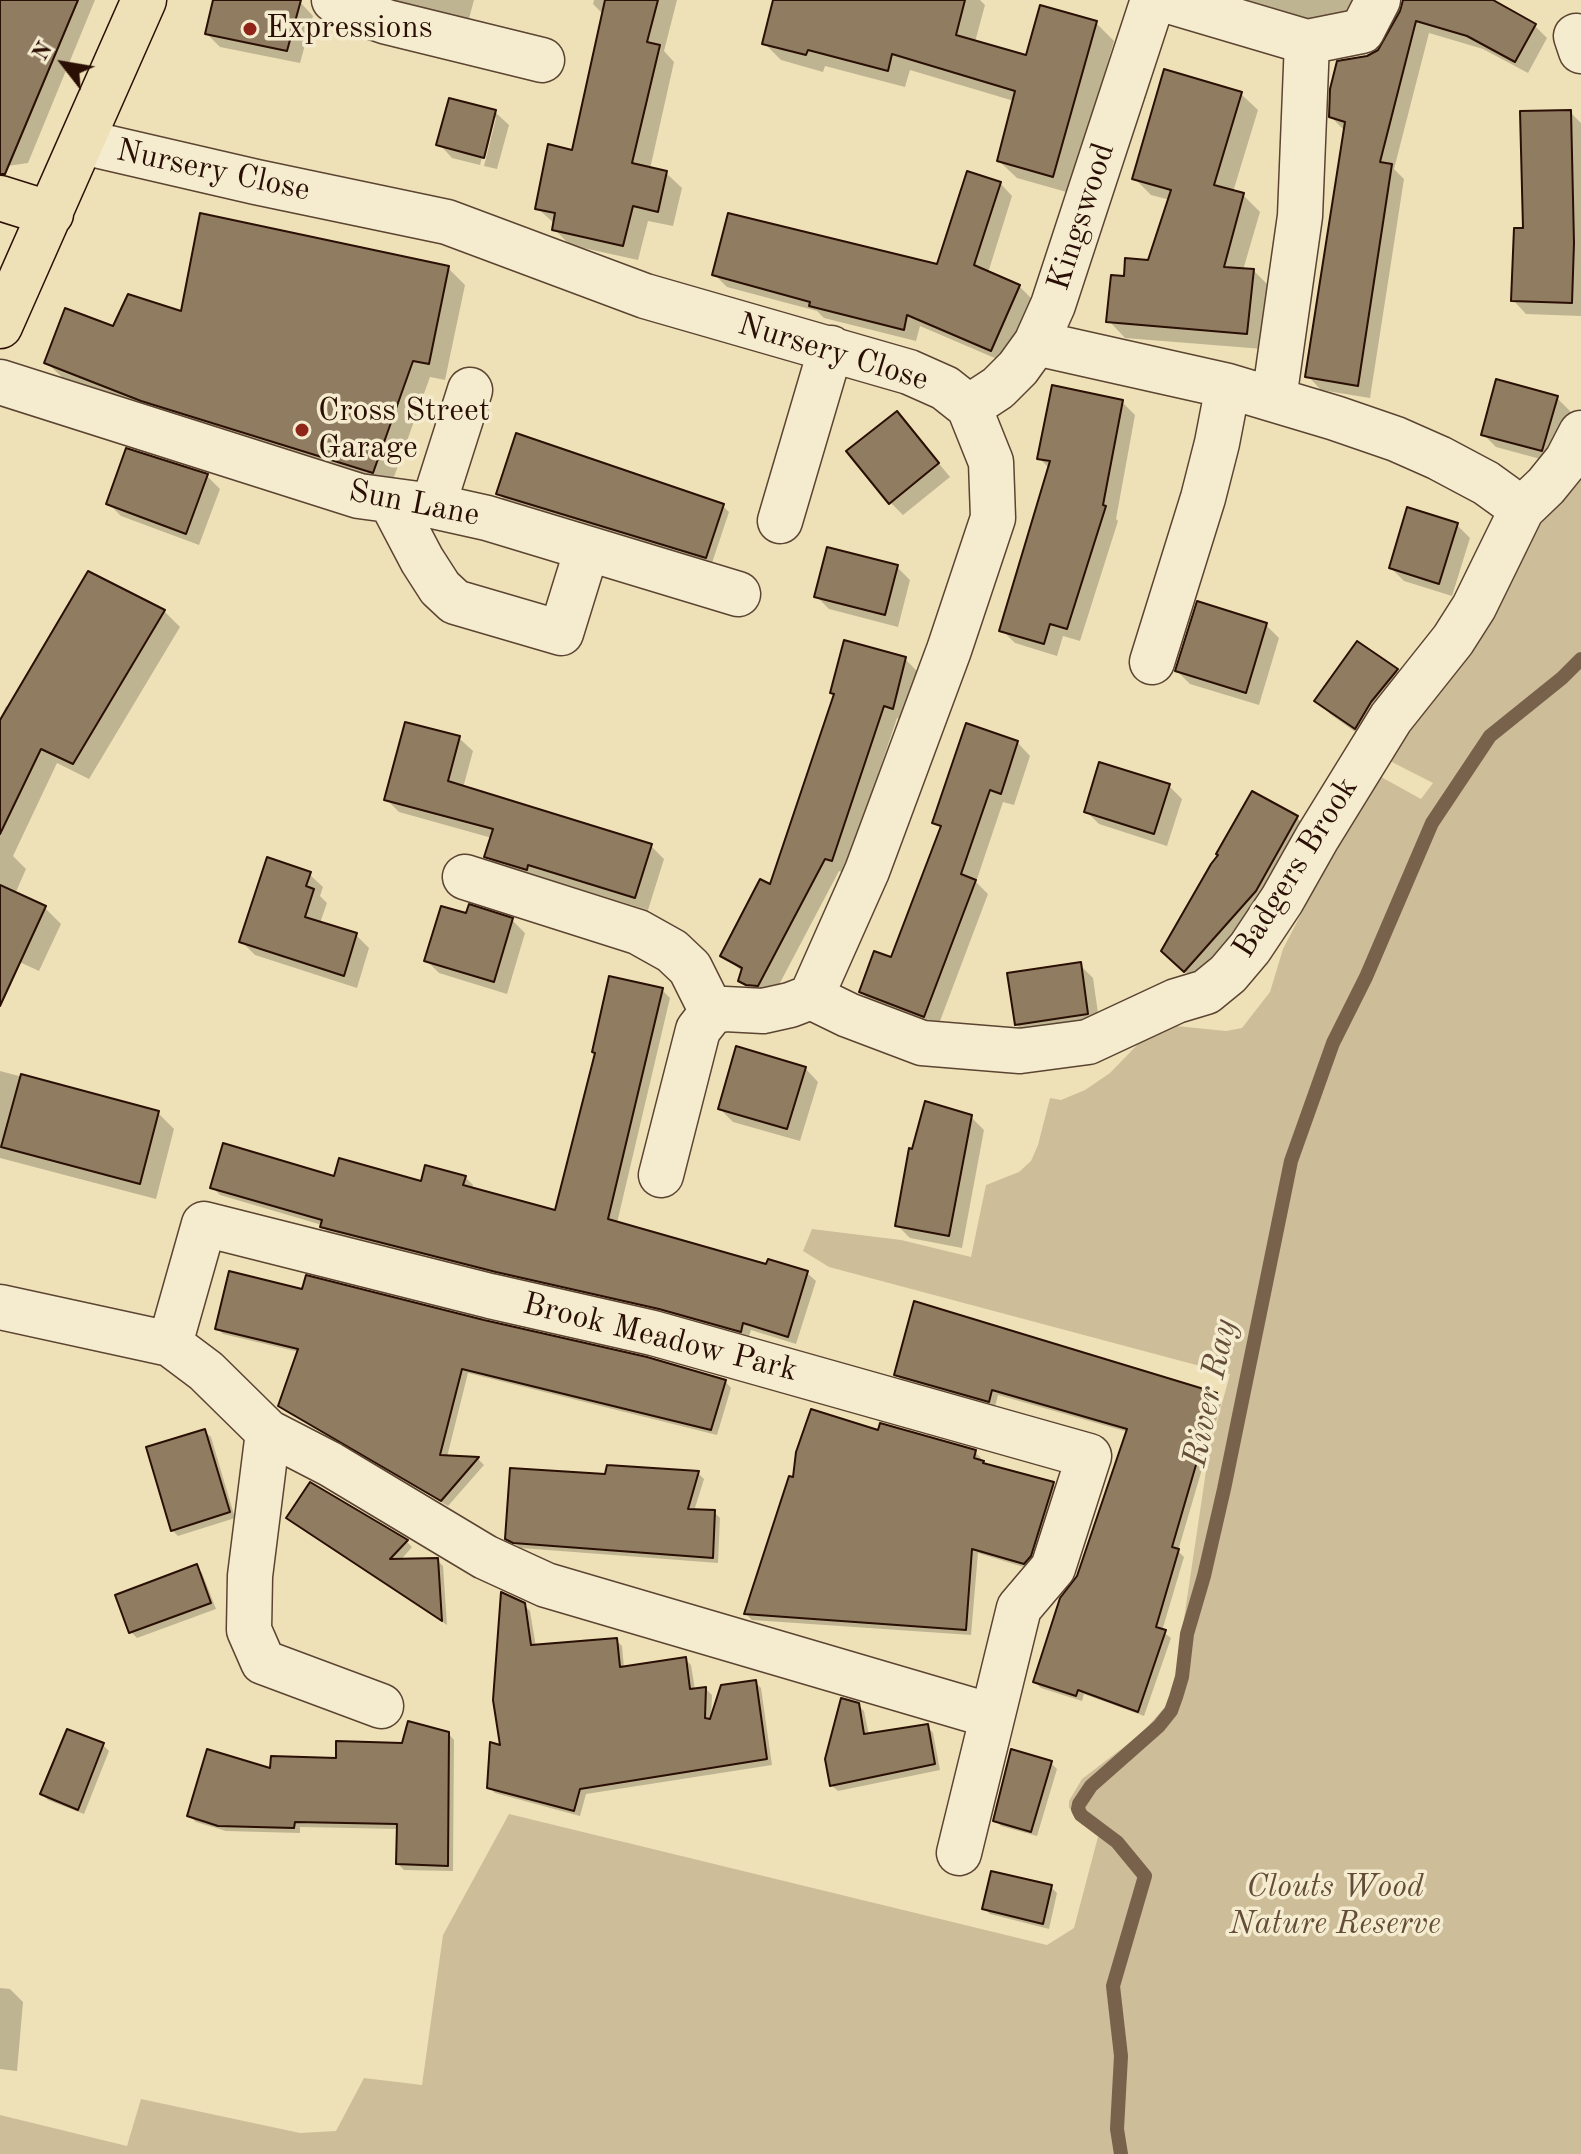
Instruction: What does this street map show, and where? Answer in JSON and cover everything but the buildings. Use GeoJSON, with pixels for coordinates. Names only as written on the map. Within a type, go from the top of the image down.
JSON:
{"type":"FeatureCollection","features":[{"type":"Feature","properties":{"kind":"main road"},"geometry":{"type":"LineString","coordinates":[[0,326],[144,0]]}},
{"type":"Feature","properties":{"kind":"main road"},"geometry":{"type":"LineString","coordinates":[[0,198],[51,214]]}},
{"type":"Feature","properties":{"kind":"street"},"geometry":{"type":"LineString","coordinates":[[334,0],[349,9],[387,22],[542,60]]}},
{"type":"Feature","properties":{"kind":"street","name":"Kingswood"},"geometry":{"type":"LineString","coordinates":[[969,407],[998,388],[1036,343],[1058,291],[1153,0]]}},
{"type":"Feature","properties":{"kind":"street"},"geometry":{"type":"LineString","coordinates":[[1188,3],[1307,42],[1362,31],[1378,0]]}},
{"type":"Feature","properties":{"kind":"street"},"geometry":{"type":"LineString","coordinates":[[1274,399],[1300,216],[1307,42]]}},
{"type":"Feature","properties":{"kind":"street","name":"Nursery Close"},"geometry":{"type":"LineString","coordinates":[[83,142],[447,222],[630,291],[909,372],[945,388],[969,407],[991,462],[993,518],[949,650],[867,871],[811,997]]}},
{"type":"Feature","properties":{"kind":"street"},"geometry":{"type":"LineString","coordinates":[[1036,343],[1228,386],[1396,439],[1486,483],[1522,509]]}},
{"type":"Feature","properties":{"kind":"street"},"geometry":{"type":"LineString","coordinates":[[780,521],[831,348]]}},
{"type":"Feature","properties":{"kind":"street","name":"Sun Lane"},"geometry":{"type":"LineString","coordinates":[[0,382],[359,496],[487,518],[738,594]]}},
{"type":"Feature","properties":{"kind":"street"},"geometry":{"type":"LineString","coordinates":[[1152,662],[1203,498],[1228,386]]}},
{"type":"Feature","properties":{"kind":"street"},"geometry":{"type":"LineString","coordinates":[[470,390],[412,503],[422,560],[440,588],[455,602],[561,633],[587,549]]}},
{"type":"Feature","properties":{"kind":"street","name":"Badgers Brook"},"geometry":{"type":"LineString","coordinates":[[811,997],[848,1015],[922,1043],[1020,1051],[1088,1042],[1176,1001],[1206,992],[1243,957],[1282,900],[1391,718],[1453,640],[1474,607],[1522,509],[1567,460],[1581,433]]}},
{"type":"Feature","properties":{"kind":"street"},"geometry":{"type":"LineString","coordinates":[[465,877],[638,932],[672,951],[690,968],[712,1012]]}},
{"type":"Feature","properties":{"kind":"street"},"geometry":{"type":"LineString","coordinates":[[661,1175],[698,1030],[712,1012],[725,1009],[763,1011],[811,997]]}},
{"type":"Feature","properties":{"kind":"street","name":"Brook Meadow Park"},"geometry":{"type":"LineString","coordinates":[[170,1344],[204,1224],[490,1296],[653,1333],[1089,1456],[1053,1568],[1019,1608],[959,1853]]}},
{"type":"Feature","properties":{"kind":"street"},"geometry":{"type":"LineString","coordinates":[[0,1307],[170,1344],[206,1371],[268,1432],[330,1464],[485,1557],[546,1585],[992,1716]]}},
{"type":"Feature","properties":{"kind":"street"},"geometry":{"type":"LineString","coordinates":[[268,1432],[250,1576],[249,1630],[263,1662],[381,1706]]}},
{"type":"Feature","properties":{"kind":"green space","name":"Clouts Wood Nature Reserve"},"geometry":{"type":"Polygon","coordinates":[[[1581,478],[1581,2154],[0,2154],[0,2115],[127,2146],[141,2099],[300,2133],[336,2131],[364,2078],[422,2085],[443,1935],[509,1814],[1047,1945],[1074,1928],[1099,1833],[1069,1808],[1069,1801],[1082,1779],[1142,1733],[1172,1699],[1209,1451],[1230,1374],[829,1267],[803,1251],[812,1229],[901,1240],[971,1257],[986,1185],[1019,1172],[1031,1161],[1050,1098],[1061,1100],[1085,1090],[1110,1073],[1141,1041],[1166,1025],[1226,1031],[1242,1028],[1270,992],[1283,949],[1374,773],[1421,799],[1433,783],[1384,758],[1529,537],[1581,478]]]}},
{"type":"Feature","properties":{"kind":"waterway","name":"River Ray"},"geometry":{"type":"LineString","coordinates":[[1121,2154],[1117,2129],[1121,2056],[1113,1986],[1145,1876],[1117,1842],[1081,1815],[1079,1804],[1091,1786],[1159,1726],[1171,1711],[1176,1697],[1182,1677],[1187,1634],[1224,1489],[1291,1161],[1333,1043],[1366,977],[1432,823],[1490,736],[1581,659]]}},
{"type":"Feature","properties":{"kind":"place","name":"Expressions"},"geometry":{"type":"Point","coordinates":[250,29]}},
{"type":"Feature","properties":{"kind":"place","name":"Cross Street Garage"},"geometry":{"type":"Point","coordinates":[302,430]}}]}
